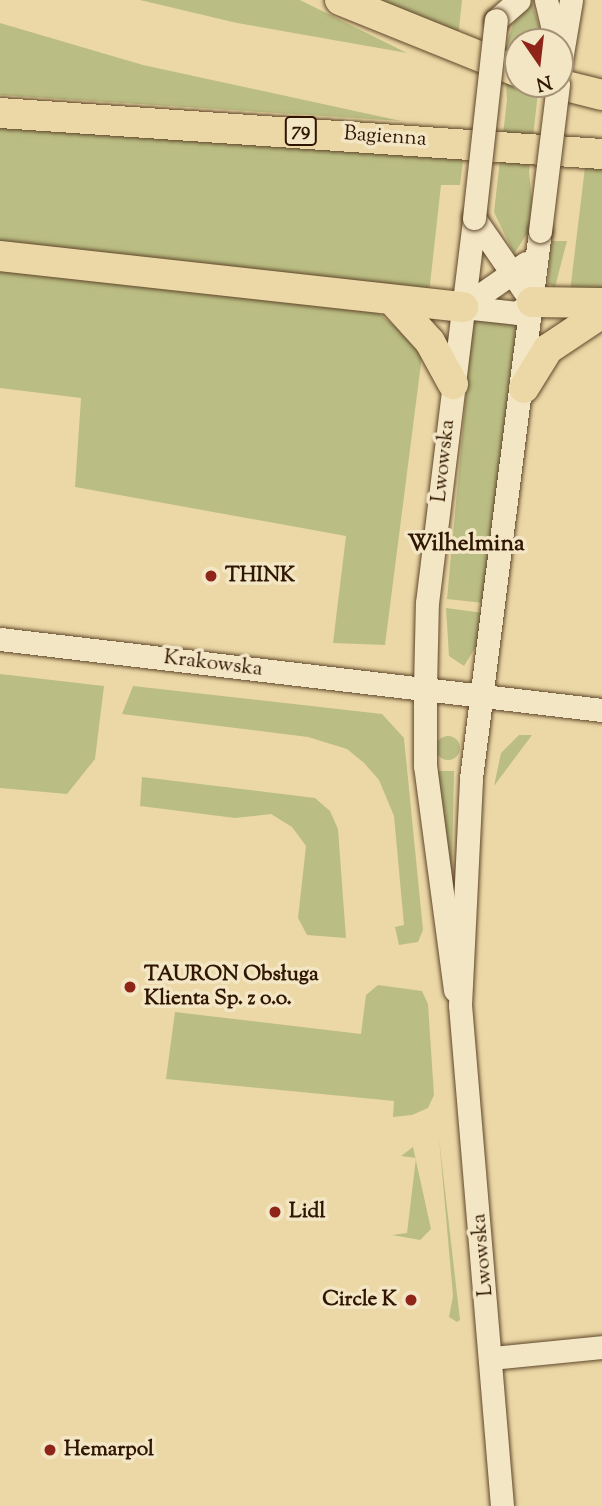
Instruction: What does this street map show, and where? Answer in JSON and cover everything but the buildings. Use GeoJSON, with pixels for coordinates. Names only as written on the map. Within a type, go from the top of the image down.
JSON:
{"type":"FeatureCollection","features":[{"type":"Feature","properties":{"kind":"main road"},"geometry":{"type":"LineString","coordinates":[[340,0],[504,66]]}},
{"type":"Feature","properties":{"kind":"main road"},"geometry":{"type":"LineString","coordinates":[[574,88],[602,95]]}},
{"type":"Feature","properties":{"kind":"main road","name":"Bagienna"},"geometry":{"type":"LineString","coordinates":[[0,113],[602,154]]}},
{"type":"Feature","properties":{"kind":"main road"},"geometry":{"type":"LineString","coordinates":[[0,256],[463,307]]}},
{"type":"Feature","properties":{"kind":"main road"},"geometry":{"type":"LineString","coordinates":[[393,301],[430,342],[453,384]]}},
{"type":"Feature","properties":{"kind":"main road"},"geometry":{"type":"LineString","coordinates":[[532,302],[602,303]]}},
{"type":"Feature","properties":{"kind":"main road"},"geometry":{"type":"LineString","coordinates":[[524,388],[548,349],[602,313]]}},
{"type":"Feature","properties":{"kind":"street"},"geometry":{"type":"LineString","coordinates":[[498,10],[519,0]]}},
{"type":"Feature","properties":{"kind":"street"},"geometry":{"type":"LineString","coordinates":[[546,0],[553,28]]}},
{"type":"Feature","properties":{"kind":"street"},"geometry":{"type":"LineString","coordinates":[[566,28],[570,0]]}},
{"type":"Feature","properties":{"kind":"street","name":"Lwowska"},"geometry":{"type":"LineString","coordinates":[[460,1004],[447,961],[425,766],[427,603],[498,10]]}},
{"type":"Feature","properties":{"kind":"street","name":"Lwowska"},"geometry":{"type":"LineString","coordinates":[[502,1506],[492,1358],[460,1004],[471,778],[524,388],[556,98]]}},
{"type":"Feature","properties":{"kind":"street"},"geometry":{"type":"LineString","coordinates":[[463,307],[517,313],[532,302],[516,273],[474,218]]}},
{"type":"Feature","properties":{"kind":"street"},"geometry":{"type":"LineString","coordinates":[[463,307],[516,273],[539,241]]}},
{"type":"Feature","properties":{"kind":"street","name":"Krakowska"},"geometry":{"type":"LineString","coordinates":[[0,639],[482,696]]}},
{"type":"Feature","properties":{"kind":"street"},"geometry":{"type":"LineString","coordinates":[[482,696],[602,710]]}},
{"type":"Feature","properties":{"kind":"street"},"geometry":{"type":"LineString","coordinates":[[492,1358],[602,1347]]}},
{"type":"Feature","properties":{"kind":"green space"},"geometry":{"type":"Polygon","coordinates":[[[140,0],[300,0],[407,53],[237,23],[140,0]]]}},
{"type":"Feature","properties":{"kind":"green space"},"geometry":{"type":"Polygon","coordinates":[[[370,0],[462,0],[458,38],[370,0]]]}},
{"type":"Feature","properties":{"kind":"green space"},"geometry":{"type":"Polygon","coordinates":[[[532,3],[540,28],[512,28],[515,19],[532,3]]]}},
{"type":"Feature","properties":{"kind":"green space"},"geometry":{"type":"Polygon","coordinates":[[[0,23],[143,65],[401,121],[0,95],[0,23]]]}},
{"type":"Feature","properties":{"kind":"green space"},"geometry":{"type":"Polygon","coordinates":[[[537,98],[529,172],[533,209],[530,229],[514,254],[494,212],[507,100],[537,98]]]}},
{"type":"Feature","properties":{"kind":"green space"},"geometry":{"type":"Polygon","coordinates":[[[0,124],[464,153],[460,185],[441,185],[429,294],[0,245],[0,124]]]}},
{"type":"Feature","properties":{"kind":"green space"},"geometry":{"type":"Polygon","coordinates":[[[585,167],[602,169],[602,293],[570,292],[585,167]]]}},
{"type":"Feature","properties":{"kind":"green space"},"geometry":{"type":"Polygon","coordinates":[[[551,241],[567,241],[555,287],[548,284],[551,241]]]}},
{"type":"Feature","properties":{"kind":"green space"},"geometry":{"type":"Polygon","coordinates":[[[0,267],[378,313],[423,348],[385,645],[333,643],[346,536],[75,487],[81,398],[0,388],[0,267]]]}},
{"type":"Feature","properties":{"kind":"green space"},"geometry":{"type":"Polygon","coordinates":[[[473,319],[518,324],[484,603],[447,599],[473,319]]]}},
{"type":"Feature","properties":{"kind":"green space"},"geometry":{"type":"Polygon","coordinates":[[[446,608],[484,613],[480,640],[464,666],[449,656],[446,608]]]}},
{"type":"Feature","properties":{"kind":"green space"},"geometry":{"type":"Polygon","coordinates":[[[0,674],[104,686],[95,759],[67,794],[0,788],[0,674]]]}},
{"type":"Feature","properties":{"kind":"green space"},"geometry":{"type":"Polygon","coordinates":[[[133,686],[382,714],[404,738],[423,930],[418,942],[399,945],[395,927],[404,925],[394,816],[379,780],[364,763],[347,749],[308,737],[122,714],[133,686]]]}},
{"type":"Feature","properties":{"kind":"green space"},"geometry":{"type":"Polygon","coordinates":[[[519,735],[532,735],[494,786],[501,753],[519,735]]]}},
{"type":"Feature","properties":{"kind":"green space"},"geometry":{"type":"Polygon","coordinates":[[[448,736],[456,740],[460,748],[456,756],[448,760],[440,756],[436,748],[440,740],[448,736]]]}},
{"type":"Feature","properties":{"kind":"green space"},"geometry":{"type":"Polygon","coordinates":[[[438,771],[454,771],[452,868],[448,869],[438,771]]]}},
{"type":"Feature","properties":{"kind":"green space"},"geometry":{"type":"Polygon","coordinates":[[[142,777],[315,798],[330,811],[338,829],[346,938],[307,935],[298,918],[306,846],[292,827],[271,814],[235,818],[140,806],[142,777]]]}},
{"type":"Feature","properties":{"kind":"green space"},"geometry":{"type":"Polygon","coordinates":[[[378,985],[422,991],[428,1004],[434,1095],[428,1108],[412,1115],[393,1117],[394,1101],[166,1079],[175,1012],[361,1034],[366,995],[378,985]]]}},
{"type":"Feature","properties":{"kind":"green space"},"geometry":{"type":"Polygon","coordinates":[[[439,1138],[460,1320],[457,1322],[449,1317],[453,1296],[439,1138]]]}},
{"type":"Feature","properties":{"kind":"green space"},"geometry":{"type":"Polygon","coordinates":[[[413,1147],[415,1158],[401,1156],[413,1147]]]}},
{"type":"Feature","properties":{"kind":"green space"},"geometry":{"type":"Polygon","coordinates":[[[416,1160],[431,1229],[420,1240],[392,1235],[407,1233],[416,1160]]]}},
{"type":"Feature","properties":{"kind":"place","name":"THINK"},"geometry":{"type":"Point","coordinates":[211,576]}},
{"type":"Feature","properties":{"kind":"place","name":"TAURON Obsługa Klienta Sp. z o.o."},"geometry":{"type":"Point","coordinates":[130,987]}},
{"type":"Feature","properties":{"kind":"place","name":"Lidl"},"geometry":{"type":"Point","coordinates":[275,1212]}},
{"type":"Feature","properties":{"kind":"place","name":"Circle K"},"geometry":{"type":"Point","coordinates":[411,1300]}},
{"type":"Feature","properties":{"kind":"place","name":"Hemarpol"},"geometry":{"type":"Point","coordinates":[50,1450]}},
{"type":"Feature","properties":{"kind":"district","name":"Wilhelmina"},"geometry":{"type":"Point","coordinates":[466,545]}}]}
